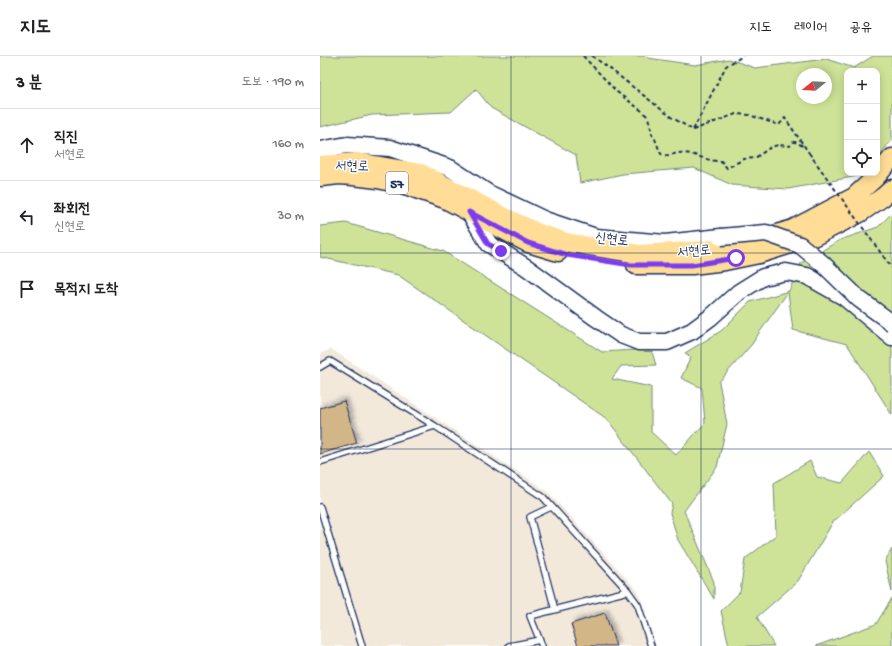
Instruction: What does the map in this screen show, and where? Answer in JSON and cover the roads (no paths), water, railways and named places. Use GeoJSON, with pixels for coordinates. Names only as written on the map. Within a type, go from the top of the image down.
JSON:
{"type":"FeatureCollection","features":[{"type":"Feature","properties":{"kind":"main road","name":"신현로"},"geometry":{"type":"LineString","coordinates":[[320,150],[347,145],[390,148],[450,168],[488,192],[545,220],[596,237],[665,243],[766,232],[800,246],[822,263],[859,299],[892,322]]}},
{"type":"Feature","properties":{"kind":"main road","name":"서현로"},"geometry":{"type":"LineString","coordinates":[[320,165],[358,162],[421,173],[539,233],[570,243],[639,254],[705,250],[751,242],[793,229],[854,197],[876,177],[892,158]]}},
{"type":"Feature","properties":{"kind":"main road","name":"서현로"},"geometry":{"type":"LineString","coordinates":[[320,178],[339,175],[353,176],[378,179],[405,185],[445,199],[528,243],[567,255],[631,265],[692,265],[759,254],[813,237],[860,213],[892,189]]}},
{"type":"Feature","properties":{"kind":"main road"},"geometry":{"type":"LineString","coordinates":[[469,212],[488,244],[526,267],[621,335],[639,342],[667,342],[692,331],[711,317],[739,292],[764,277],[786,272],[807,276],[844,297],[892,337]]}},
{"type":"Feature","properties":{"kind":"lane"},"geometry":{"type":"LineString","coordinates":[[320,367],[330,361],[543,497],[628,591],[638,605],[651,646]]}},
{"type":"Feature","properties":{"kind":"lane"},"geometry":{"type":"LineString","coordinates":[[320,462],[434,426]]}},
{"type":"Feature","properties":{"kind":"lane"},"geometry":{"type":"LineString","coordinates":[[320,507],[362,646]]}},
{"type":"Feature","properties":{"kind":"lane"},"geometry":{"type":"LineString","coordinates":[[551,507],[530,517],[554,610]]}},
{"type":"Feature","properties":{"kind":"lane"},"geometry":{"type":"LineString","coordinates":[[509,646],[541,643],[530,616],[628,591]]}}]}
